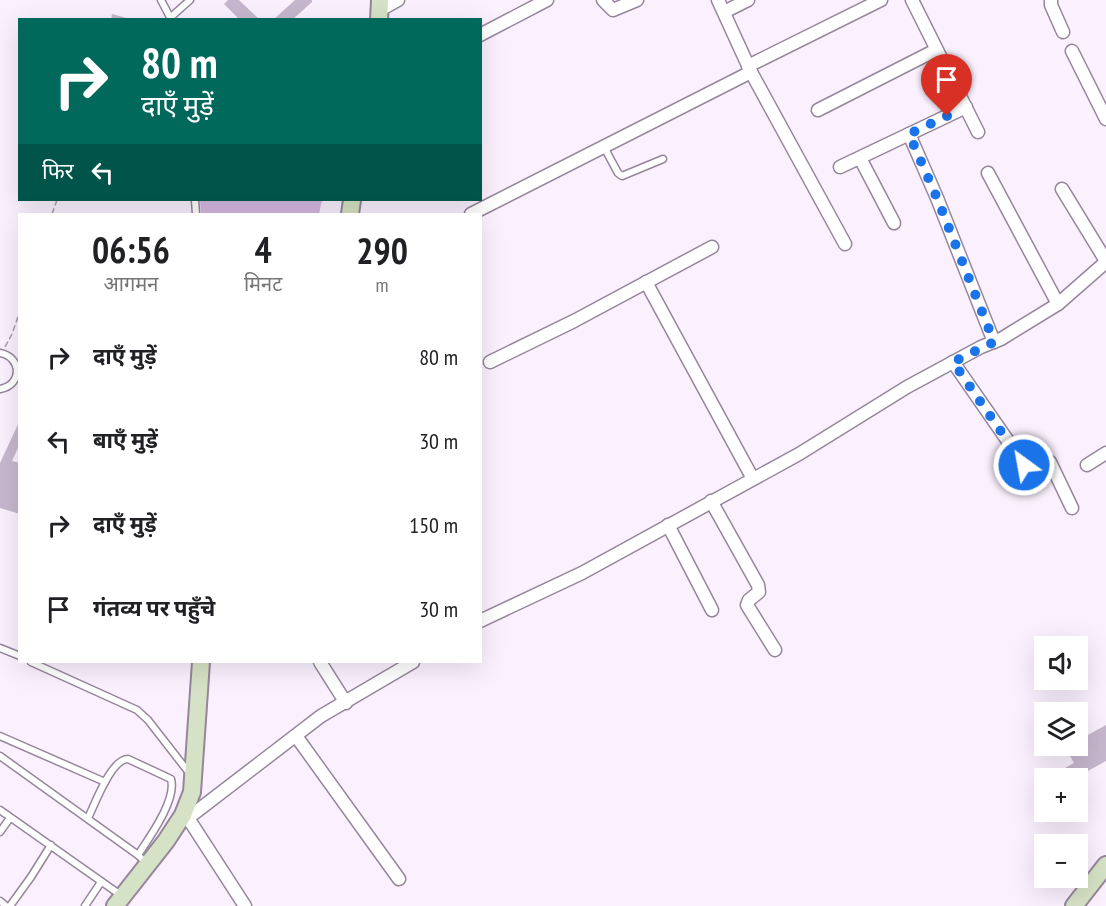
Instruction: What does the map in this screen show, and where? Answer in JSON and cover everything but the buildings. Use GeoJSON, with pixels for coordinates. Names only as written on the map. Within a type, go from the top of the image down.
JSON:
{"type":"FeatureCollection","features":[{"type":"Feature","properties":{"kind":"main road"},"geometry":{"type":"LineString","coordinates":[[118,901],[142,860],[166,841],[185,817],[194,779],[201,663]]}},
{"type":"Feature","properties":{"kind":"main road"},"geometry":{"type":"LineString","coordinates":[[1074,906],[1105,870]]}},
{"type":"Feature","properties":{"kind":"street"},"geometry":{"type":"LineString","coordinates":[[380,10],[398,0]]}},
{"type":"Feature","properties":{"kind":"street"},"geometry":{"type":"LineString","coordinates":[[482,34],[547,0]]}},
{"type":"Feature","properties":{"kind":"street"},"geometry":{"type":"LineString","coordinates":[[603,0],[614,10],[637,0]]}},
{"type":"Feature","properties":{"kind":"street"},"geometry":{"type":"LineString","coordinates":[[748,0],[721,6],[749,69],[845,244]]}},
{"type":"Feature","properties":{"kind":"street"},"geometry":{"type":"LineString","coordinates":[[473,213],[604,147],[881,0]]}},
{"type":"Feature","properties":{"kind":"street"},"geometry":{"type":"LineString","coordinates":[[912,0],[978,132]]}},
{"type":"Feature","properties":{"kind":"street"},"geometry":{"type":"LineString","coordinates":[[1051,0],[1063,32]]}},
{"type":"Feature","properties":{"kind":"street"},"geometry":{"type":"LineString","coordinates":[[818,110],[936,50]]}},
{"type":"Feature","properties":{"kind":"street"},"geometry":{"type":"LineString","coordinates":[[1072,51],[1106,119]]}},
{"type":"Feature","properties":{"kind":"street"},"geometry":{"type":"LineString","coordinates":[[840,167],[966,107]]}},
{"type":"Feature","properties":{"kind":"street"},"geometry":{"type":"LineString","coordinates":[[909,134],[994,342]]}},
{"type":"Feature","properties":{"kind":"street"},"geometry":{"type":"LineString","coordinates":[[860,158],[894,223]]}},
{"type":"Feature","properties":{"kind":"street"},"geometry":{"type":"LineString","coordinates":[[988,173],[1058,304]]}},
{"type":"Feature","properties":{"kind":"street"},"geometry":{"type":"LineString","coordinates":[[482,620],[582,573],[799,454],[907,387],[1024,326],[1058,304],[1106,261],[1062,189]]}},
{"type":"Feature","properties":{"kind":"street"},"geometry":{"type":"LineString","coordinates":[[490,362],[712,247]]}},
{"type":"Feature","properties":{"kind":"street"},"geometry":{"type":"LineString","coordinates":[[646,282],[753,479]]}},
{"type":"Feature","properties":{"kind":"street"},"geometry":{"type":"LineString","coordinates":[[953,362],[1026,468],[1033,468],[1046,459],[1048,460],[1072,508]]}},
{"type":"Feature","properties":{"kind":"street"},"geometry":{"type":"LineString","coordinates":[[1087,465],[1106,453]]}},
{"type":"Feature","properties":{"kind":"street"},"geometry":{"type":"LineString","coordinates":[[711,501],[758,585],[759,592],[749,600],[747,605],[774,650]]}},
{"type":"Feature","properties":{"kind":"street"},"geometry":{"type":"LineString","coordinates":[[668,525],[712,610]]}},
{"type":"Feature","properties":{"kind":"street"},"geometry":{"type":"LineString","coordinates":[[321,663],[346,703]]}},
{"type":"Feature","properties":{"kind":"street"},"geometry":{"type":"LineString","coordinates":[[245,906],[185,817],[321,716],[411,663]]}},
{"type":"Feature","properties":{"kind":"street"},"geometry":{"type":"LineString","coordinates":[[296,736],[399,879]]}},
{"type":"Feature","properties":{"kind":"lane"},"geometry":{"type":"LineString","coordinates":[[161,0],[171,18],[190,0]]}},
{"type":"Feature","properties":{"kind":"lane"},"geometry":{"type":"LineString","coordinates":[[604,147],[620,176],[663,159]]}},
{"type":"Feature","properties":{"kind":"lane"},"geometry":{"type":"LineString","coordinates":[[0,390],[11,385],[18,377],[15,361],[7,354],[1,353]]}},
{"type":"Feature","properties":{"kind":"lane"},"geometry":{"type":"LineString","coordinates":[[0,648],[18,655]]}},
{"type":"Feature","properties":{"kind":"lane"},"geometry":{"type":"LineString","coordinates":[[33,663],[137,710],[148,720],[194,779]]}},
{"type":"Feature","properties":{"kind":"lane"},"geometry":{"type":"LineString","coordinates":[[0,736],[105,782]]}},
{"type":"Feature","properties":{"kind":"lane"},"geometry":{"type":"LineString","coordinates":[[0,756],[88,818],[142,860],[165,812],[172,780],[125,758],[118,762],[105,782],[88,818]]}},
{"type":"Feature","properties":{"kind":"lane"},"geometry":{"type":"LineString","coordinates":[[0,810],[101,882],[118,901]]}},
{"type":"Feature","properties":{"kind":"lane"},"geometry":{"type":"LineString","coordinates":[[0,832],[10,818]]}},
{"type":"Feature","properties":{"kind":"lane"},"geometry":{"type":"LineString","coordinates":[[0,901],[8,906],[32,877],[51,845]]}},
{"type":"Feature","properties":{"kind":"lane"},"geometry":{"type":"LineString","coordinates":[[85,906],[101,882]]}},
{"type":"Feature","properties":{"kind":"path"},"geometry":{"type":"LineString","coordinates":[[1,353],[12,334],[18,317]]}},
{"type":"Feature","properties":{"kind":"shaded area"},"geometry":{"type":"Polygon","coordinates":[[[200,201],[322,201],[319,213],[201,213],[200,201]]]}},
{"type":"Feature","properties":{"kind":"route"},"geometry":{"type":"LineString","coordinates":[[947,116],[909,134],[994,342],[953,362],[1024,465]]}}]}
